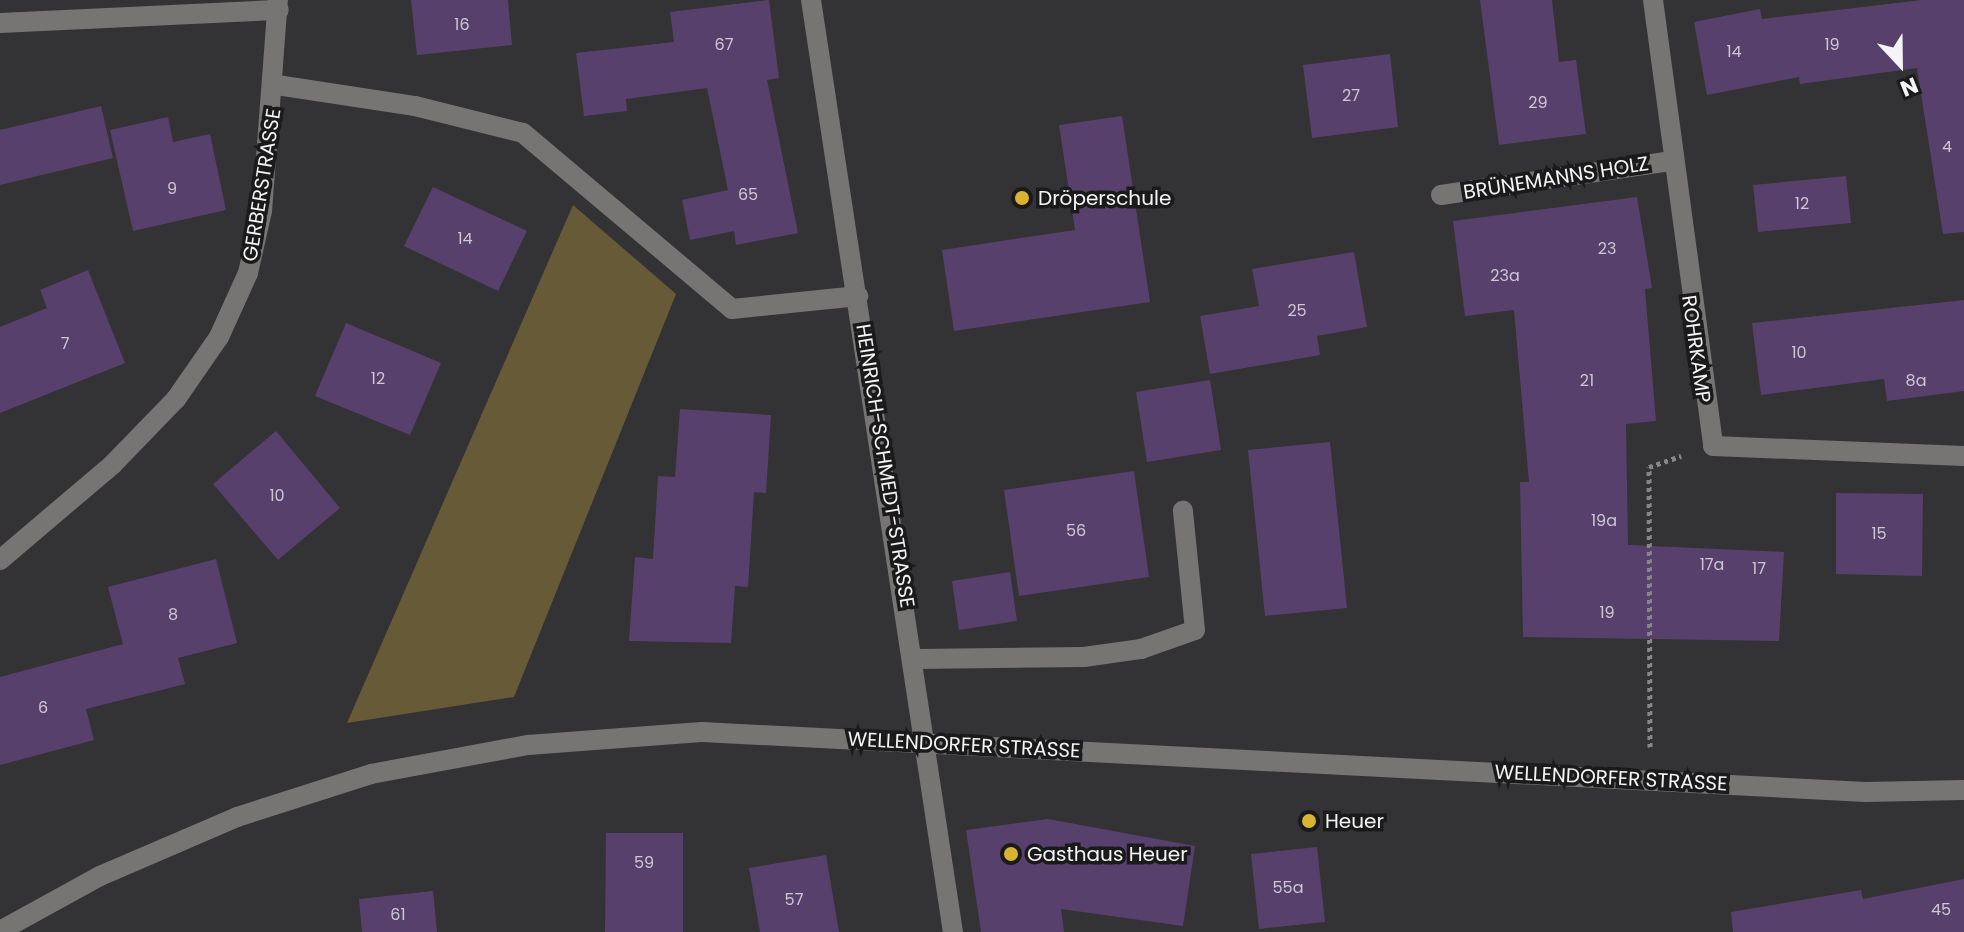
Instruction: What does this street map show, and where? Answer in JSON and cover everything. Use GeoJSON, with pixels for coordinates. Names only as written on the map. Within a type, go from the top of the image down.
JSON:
{"type":"FeatureCollection","features":[{"type":"Feature","properties":{"kind":"street","name":"HEINRICH-SCHMEDT-STRASSE"},"geometry":{"type":"LineString","coordinates":[[811,0],[929,742],[953,932]]}},
{"type":"Feature","properties":{"kind":"street","name":"ROHRKAMP"},"geometry":{"type":"LineString","coordinates":[[1653,0],[1670,161],[1713,446]]}},
{"type":"Feature","properties":{"kind":"street"},"geometry":{"type":"LineString","coordinates":[[0,23],[279,5]]}},
{"type":"Feature","properties":{"kind":"street","name":"GERBERSTRASSE"},"geometry":{"type":"LineString","coordinates":[[0,560],[113,464],[176,399],[219,337],[248,273],[277,85],[279,5]]}},
{"type":"Feature","properties":{"kind":"street"},"geometry":{"type":"LineString","coordinates":[[277,85],[415,106],[523,133],[732,309],[858,296]]}},
{"type":"Feature","properties":{"kind":"street","name":"BRÜNEMANNS HOLZ"},"geometry":{"type":"LineString","coordinates":[[1441,195],[1670,161]]}},
{"type":"Feature","properties":{"kind":"street"},"geometry":{"type":"LineString","coordinates":[[1713,446],[1964,456]]}},
{"type":"Feature","properties":{"kind":"street"},"geometry":{"type":"LineString","coordinates":[[916,659],[1084,657],[1141,649],[1195,630],[1183,511]]}},
{"type":"Feature","properties":{"kind":"street","name":"WELLENDORFER STRASSE"},"geometry":{"type":"LineString","coordinates":[[0,931],[100,876],[237,817],[371,774],[528,745],[702,732],[1650,777],[1865,792],[1964,790]]}},
{"type":"Feature","properties":{"kind":"path"},"geometry":{"type":"LineString","coordinates":[[1650,777],[1649,467],[1713,446]]}},
{"type":"Feature","properties":{"kind":"shaded area"},"geometry":{"type":"Polygon","coordinates":[[[573,205],[676,294],[514,697],[347,723],[573,205]]]}},
{"type":"Feature","properties":{"kind":"building"},"geometry":{"type":"Polygon","coordinates":[[[411,0],[508,0],[512,45],[417,55],[411,0]]]}},
{"type":"Feature","properties":{"kind":"building"},"geometry":{"type":"Polygon","coordinates":[[[769,0],[779,78],[767,80],[798,233],[736,245],[734,231],[690,240],[682,200],[728,190],[707,88],[626,99],[627,111],[584,116],[576,53],[674,42],[670,12],[769,0]]]}},
{"type":"Feature","properties":{"kind":"building"},"geometry":{"type":"Polygon","coordinates":[[[1480,0],[1552,0],[1559,62],[1576,60],[1586,134],[1499,145],[1480,0]]]}},
{"type":"Feature","properties":{"kind":"building"},"geometry":{"type":"Polygon","coordinates":[[[1922,0],[1964,0],[1964,232],[1943,234],[1917,68],[1800,84],[1799,77],[1707,95],[1694,22],[1760,9],[1762,19],[1922,0]]]}},
{"type":"Feature","properties":{"kind":"building"},"geometry":{"type":"Polygon","coordinates":[[[1390,54],[1398,127],[1312,138],[1303,65],[1390,54]]]}},
{"type":"Feature","properties":{"kind":"building"},"geometry":{"type":"Polygon","coordinates":[[[101,106],[113,158],[0,185],[0,130],[101,106]]]}},
{"type":"Feature","properties":{"kind":"building"},"geometry":{"type":"Polygon","coordinates":[[[1122,116],[1150,302],[954,331],[942,250],[1075,230],[1059,125],[1122,116]]]}},
{"type":"Feature","properties":{"kind":"building"},"geometry":{"type":"Polygon","coordinates":[[[168,117],[173,142],[210,134],[226,210],[133,231],[110,130],[168,117]]]}},
{"type":"Feature","properties":{"kind":"building"},"geometry":{"type":"Polygon","coordinates":[[[1846,176],[1851,223],[1758,232],[1753,185],[1846,176]]]}},
{"type":"Feature","properties":{"kind":"building"},"geometry":{"type":"Polygon","coordinates":[[[433,187],[527,231],[498,291],[404,246],[433,187]]]}},
{"type":"Feature","properties":{"kind":"building"},"geometry":{"type":"Polygon","coordinates":[[[1637,197],[1652,288],[1645,289],[1656,421],[1626,424],[1628,545],[1784,552],[1779,641],[1523,637],[1520,482],[1529,482],[1514,310],[1465,316],[1453,221],[1637,197]]]}},
{"type":"Feature","properties":{"kind":"building"},"geometry":{"type":"Polygon","coordinates":[[[1354,252],[1367,327],[1317,336],[1320,355],[1210,374],[1200,316],[1259,306],[1252,269],[1354,252]]]}},
{"type":"Feature","properties":{"kind":"building"},"geometry":{"type":"Polygon","coordinates":[[[88,270],[125,363],[0,413],[0,327],[47,308],[40,290],[88,270]]]}},
{"type":"Feature","properties":{"kind":"building"},"geometry":{"type":"Polygon","coordinates":[[[1964,300],[1964,391],[1887,401],[1884,379],[1761,395],[1752,323],[1964,300]]]}},
{"type":"Feature","properties":{"kind":"building"},"geometry":{"type":"Polygon","coordinates":[[[346,323],[441,363],[410,435],[315,396],[346,323]]]}},
{"type":"Feature","properties":{"kind":"building"},"geometry":{"type":"Polygon","coordinates":[[[1210,380],[1221,450],[1147,462],[1136,392],[1210,380]]]}},
{"type":"Feature","properties":{"kind":"building"},"geometry":{"type":"Polygon","coordinates":[[[680,409],[771,415],[766,493],[754,492],[748,587],[735,586],[731,643],[629,641],[635,557],[653,559],[658,476],[675,477],[680,409]]]}},
{"type":"Feature","properties":{"kind":"building"},"geometry":{"type":"Polygon","coordinates":[[[276,431],[340,508],[278,560],[213,484],[276,431]]]}},
{"type":"Feature","properties":{"kind":"building"},"geometry":{"type":"Polygon","coordinates":[[[1330,442],[1347,608],[1265,616],[1248,450],[1330,442]]]}},
{"type":"Feature","properties":{"kind":"building"},"geometry":{"type":"Polygon","coordinates":[[[1134,471],[1149,577],[1019,596],[1004,490],[1134,471]]]}},
{"type":"Feature","properties":{"kind":"building"},"geometry":{"type":"Polygon","coordinates":[[[1836,493],[1923,494],[1922,576],[1836,574],[1836,493]]]}},
{"type":"Feature","properties":{"kind":"building"},"geometry":{"type":"Polygon","coordinates":[[[216,559],[237,643],[178,658],[185,684],[86,709],[94,740],[0,765],[0,677],[123,644],[108,587],[216,559]]]}},
{"type":"Feature","properties":{"kind":"building"},"geometry":{"type":"Polygon","coordinates":[[[1010,572],[1017,621],[959,630],[952,581],[1010,572]]]}},
{"type":"Feature","properties":{"kind":"building"},"geometry":{"type":"Polygon","coordinates":[[[1048,819],[1195,846],[1183,926],[1061,909],[1064,932],[981,932],[966,830],[1048,819]]]}},
{"type":"Feature","properties":{"kind":"building"},"geometry":{"type":"Polygon","coordinates":[[[606,833],[683,833],[683,932],[605,932],[606,833]]]}},
{"type":"Feature","properties":{"kind":"building"},"geometry":{"type":"Polygon","coordinates":[[[1317,847],[1325,922],[1259,929],[1251,854],[1317,847]]]}},
{"type":"Feature","properties":{"kind":"building"},"geometry":{"type":"Polygon","coordinates":[[[826,855],[839,932],[760,932],[749,868],[826,855]]]}},
{"type":"Feature","properties":{"kind":"building"},"geometry":{"type":"Polygon","coordinates":[[[1964,879],[1964,932],[1733,932],[1731,912],[1861,890],[1863,899],[1964,879]]]}},
{"type":"Feature","properties":{"kind":"building"},"geometry":{"type":"Polygon","coordinates":[[[433,891],[437,932],[362,932],[359,899],[433,891]]]}},
{"type":"Feature","properties":{"kind":"place","name":"Dröperschule"},"geometry":{"type":"Point","coordinates":[1022,198]}},
{"type":"Feature","properties":{"kind":"place","name":"Heuer"},"geometry":{"type":"Point","coordinates":[1309,821]}},
{"type":"Feature","properties":{"kind":"place","name":"Gasthaus Heuer"},"geometry":{"type":"Point","coordinates":[1011,854]}}]}
